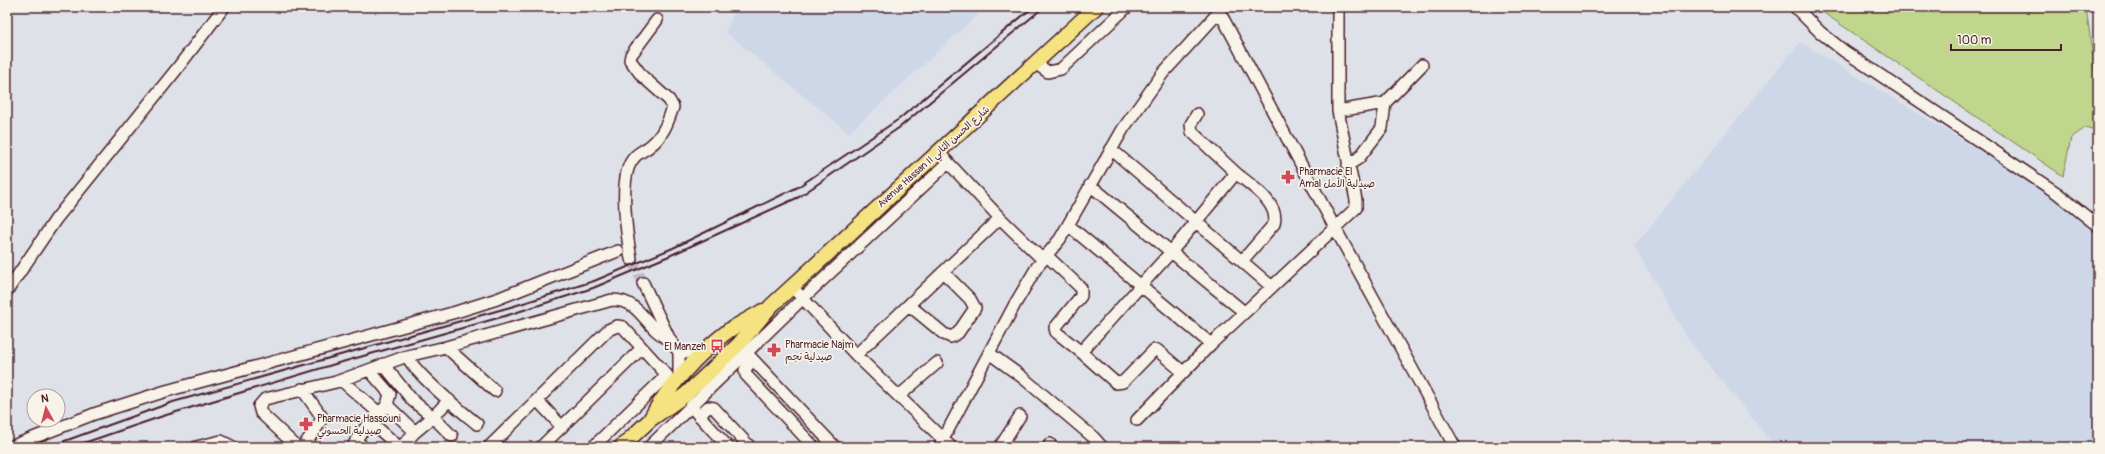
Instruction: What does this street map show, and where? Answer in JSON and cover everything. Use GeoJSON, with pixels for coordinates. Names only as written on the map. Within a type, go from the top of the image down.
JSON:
{"type":"FeatureCollection","features":[{"type":"Feature","properties":{"kind":"main road","name":"Avenue Hassan II شارع الحسن الثاني"},"geometry":{"type":"LineString","coordinates":[[623,446],[651,418],[661,399],[679,377],[728,332],[771,306],[1096,7]]}},
{"type":"Feature","properties":{"kind":"main road","name":"Avenue Hassan II شارع الحسن الثاني"},"geometry":{"type":"LineString","coordinates":[[651,418],[688,400],[746,352],[771,306]]}},
{"type":"Feature","properties":{"kind":"main road"},"geometry":{"type":"LineString","coordinates":[[728,332],[736,337],[746,352]]}},
{"type":"Feature","properties":{"kind":"main road"},"geometry":{"type":"LineString","coordinates":[[679,377],[679,389],[688,400]]}},
{"type":"Feature","properties":{"kind":"street"},"geometry":{"type":"LineString","coordinates":[[7,291],[56,219],[176,70],[224,7]]}},
{"type":"Feature","properties":{"kind":"street"},"geometry":{"type":"LineString","coordinates":[[1035,63],[1048,72],[1061,69],[1127,7]]}},
{"type":"Feature","properties":{"kind":"street"},"geometry":{"type":"LineString","coordinates":[[1137,420],[1244,312],[1356,208],[1356,200],[1338,111],[1338,7]]}},
{"type":"Feature","properties":{"kind":"street"},"geometry":{"type":"LineString","coordinates":[[1795,7],[1820,32],[1844,51],[2057,193],[2098,226]]}},
{"type":"Feature","properties":{"kind":"street"},"geometry":{"type":"LineString","coordinates":[[792,287],[856,355],[899,396],[944,445],[988,353],[1028,282],[1044,258],[1057,244],[1110,150],[1163,73],[1219,9],[1335,228],[1455,447]]}},
{"type":"Feature","properties":{"kind":"street"},"geometry":{"type":"LineString","coordinates":[[631,259],[625,226],[626,173],[634,157],[650,146],[660,136],[667,124],[673,107],[669,100],[642,76],[630,60],[631,55],[657,20]]}},
{"type":"Feature","properties":{"kind":"street"},"geometry":{"type":"LineString","coordinates":[[1338,111],[1385,103],[1422,65]]}},
{"type":"Feature","properties":{"kind":"street"},"geometry":{"type":"LineString","coordinates":[[1348,165],[1359,158],[1382,128],[1385,103]]}},
{"type":"Feature","properties":{"kind":"street"},"geometry":{"type":"LineString","coordinates":[[1196,114],[1190,124],[1192,132],[1270,203],[1275,212],[1274,224],[1242,260]]}},
{"type":"Feature","properties":{"kind":"street"},"geometry":{"type":"LineString","coordinates":[[1110,150],[1197,221],[1272,287]]}},
{"type":"Feature","properties":{"kind":"street"},"geometry":{"type":"LineString","coordinates":[[938,151],[1000,218],[1044,258],[1081,288],[1081,296],[1055,328],[1056,332],[1116,383],[1123,382],[1154,350],[1157,350],[1183,372]]}},
{"type":"Feature","properties":{"kind":"street"},"geometry":{"type":"LineString","coordinates":[[819,430],[811,444],[746,375],[746,352],[948,163]]}},
{"type":"Feature","properties":{"kind":"street"},"geometry":{"type":"LineString","coordinates":[[1081,352],[1171,252],[1236,173]]}},
{"type":"Feature","properties":{"kind":"street"},"geometry":{"type":"LineString","coordinates":[[1090,185],[1244,312]]}},
{"type":"Feature","properties":{"kind":"street"},"geometry":{"type":"LineString","coordinates":[[856,355],[1000,218]]}},
{"type":"Feature","properties":{"kind":"street"},"geometry":{"type":"LineString","coordinates":[[1068,225],[1142,285],[1211,344]]}},
{"type":"Feature","properties":{"kind":"street"},"geometry":{"type":"LineString","coordinates":[[10,447],[64,425],[160,393],[456,312],[497,299],[618,251]]}},
{"type":"Feature","properties":{"kind":"street"},"geometry":{"type":"LineString","coordinates":[[909,305],[944,334],[951,337],[958,333],[975,308],[970,299],[943,272]]}},
{"type":"Feature","properties":{"kind":"street"},"geometry":{"type":"LineString","coordinates":[[643,283],[670,340],[679,352],[679,377]]}},
{"type":"Feature","properties":{"kind":"street"},"geometry":{"type":"LineString","coordinates":[[297,447],[261,413],[259,406],[268,397],[342,380],[407,356],[446,347],[612,300],[631,303],[655,330],[670,340]]}},
{"type":"Feature","properties":{"kind":"street"},"geometry":{"type":"LineString","coordinates":[[489,447],[610,328],[623,327],[667,375],[593,447]]}},
{"type":"Feature","properties":{"kind":"street"},"geometry":{"type":"LineString","coordinates":[[446,347],[495,391]]}},
{"type":"Feature","properties":{"kind":"street"},"geometry":{"type":"LineString","coordinates":[[541,447],[642,348]]}},
{"type":"Feature","properties":{"kind":"street"},"geometry":{"type":"LineString","coordinates":[[679,352],[704,354]]}},
{"type":"Feature","properties":{"kind":"street"},"geometry":{"type":"LineString","coordinates":[[746,352],[835,447]]}},
{"type":"Feature","properties":{"kind":"street"},"geometry":{"type":"LineString","coordinates":[[988,353],[1022,377],[1093,437],[1102,447]]}},
{"type":"Feature","properties":{"kind":"street"},"geometry":{"type":"LineString","coordinates":[[407,356],[414,366],[449,400],[477,424]]}},
{"type":"Feature","properties":{"kind":"street"},"geometry":{"type":"LineString","coordinates":[[899,396],[936,362]]}},
{"type":"Feature","properties":{"kind":"street"},"geometry":{"type":"LineString","coordinates":[[383,364],[406,391],[412,401],[452,436]]}},
{"type":"Feature","properties":{"kind":"street"},"geometry":{"type":"LineString","coordinates":[[357,445],[383,409],[390,394],[369,370]]}},
{"type":"Feature","properties":{"kind":"street"},"geometry":{"type":"LineString","coordinates":[[342,380],[415,432]]}},
{"type":"Feature","properties":{"kind":"street"},"geometry":{"type":"LineString","coordinates":[[302,389],[322,418],[320,424],[303,447]]}},
{"type":"Feature","properties":{"kind":"street"},"geometry":{"type":"LineString","coordinates":[[372,423],[400,447],[415,432],[433,418],[449,400]]}},
{"type":"Feature","properties":{"kind":"street"},"geometry":{"type":"LineString","coordinates":[[538,400],[562,427]]}},
{"type":"Feature","properties":{"kind":"street"},"geometry":{"type":"LineString","coordinates":[[649,447],[688,400],[699,416],[728,447]]}},
{"type":"Feature","properties":{"kind":"street"},"geometry":{"type":"LineString","coordinates":[[699,416],[708,408],[714,408],[750,447]]}},
{"type":"Feature","properties":{"kind":"street"},"geometry":{"type":"LineString","coordinates":[[1000,447],[1020,416]]}},
{"type":"Feature","properties":{"kind":"street"},"geometry":{"type":"LineString","coordinates":[[196,447],[221,441],[230,446]]}},
{"type":"Feature","properties":{"kind":"shaded area"},"geometry":{"type":"Polygon","coordinates":[[[737,7],[986,7],[849,133],[725,32],[737,7]]]}},
{"type":"Feature","properties":{"kind":"shaded area"},"geometry":{"type":"Polygon","coordinates":[[[1800,42],[2057,197],[2098,234],[2098,447],[1775,447],[1688,339],[1634,246],[1800,42]]]}},
{"type":"Feature","properties":{"kind":"green space"},"geometry":{"type":"Polygon","coordinates":[[[1815,7],[2086,7],[2098,95],[2098,132],[2085,128],[2071,138],[2063,176],[1815,7]]]}},
{"type":"Feature","properties":{"kind":"tunnel"},"geometry":{"type":"LineString","coordinates":[[631,259],[643,283]]}},
{"type":"Feature","properties":{"kind":"railway"},"geometry":{"type":"LineString","coordinates":[[48,447],[173,402],[514,306],[594,281],[673,248],[798,187],[899,119],[1033,7]]}},
{"type":"Feature","properties":{"kind":"railway"},"geometry":{"type":"LineString","coordinates":[[72,447],[163,416],[335,364],[505,316],[593,288],[669,256],[799,197],[900,127],[1044,7]]}},
{"type":"Feature","properties":{"kind":"place","name":"Pharmacie El Amal صيدلية الأمل"},"geometry":{"type":"Point","coordinates":[1288,177]}},
{"type":"Feature","properties":{"kind":"place","name":"El Manzeh"},"geometry":{"type":"Point","coordinates":[717,346]}},
{"type":"Feature","properties":{"kind":"place","name":"Pharmacie Najm صيدلية نجم"},"geometry":{"type":"Point","coordinates":[774,350]}},
{"type":"Feature","properties":{"kind":"place","name":"Pharmacie Hassouni صيدلية الحسوني"},"geometry":{"type":"Point","coordinates":[306,424]}}]}
